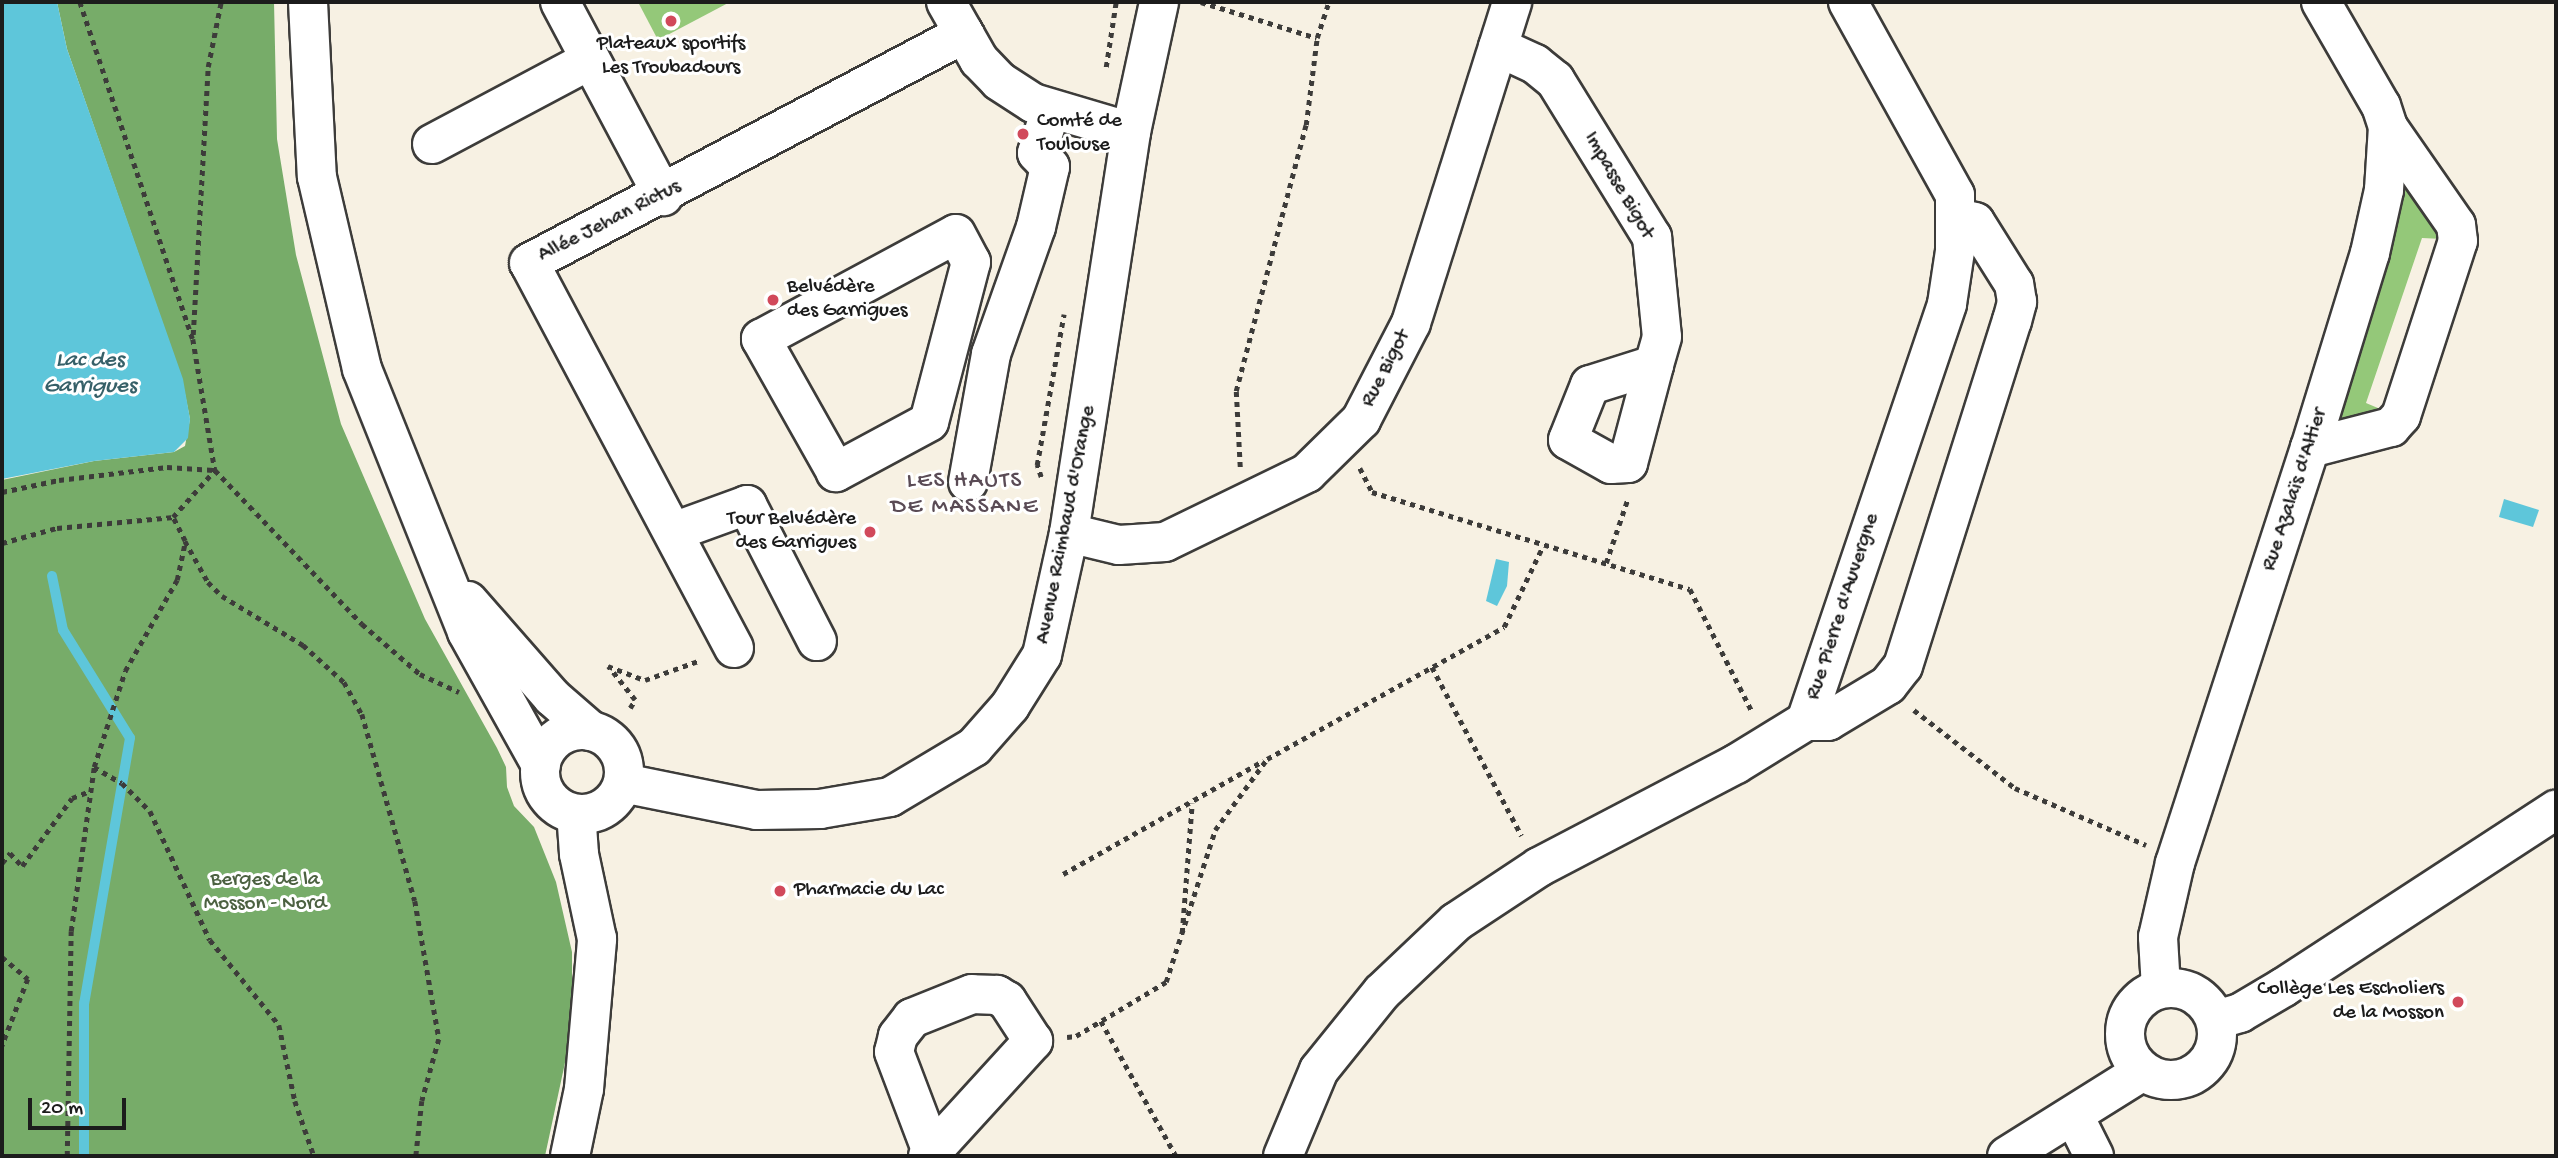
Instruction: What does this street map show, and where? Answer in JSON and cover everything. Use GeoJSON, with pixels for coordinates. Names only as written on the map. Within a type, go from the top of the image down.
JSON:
{"type":"FeatureCollection","features":[{"type":"Feature","properties":{"kind":"street"},"geometry":{"type":"LineString","coordinates":[[308,2],[317,177],[347,318],[386,439],[449,578],[467,632],[541,765],[544,791],[552,802],[576,814],[588,815],[611,804],[623,783],[625,771],[618,749],[591,731],[552,697],[449,578]]}},
{"type":"Feature","properties":{"kind":"street"},"geometry":{"type":"LineString","coordinates":[[559,2],[663,196]]}},
{"type":"Feature","properties":{"kind":"street","name":"Avenue Raimbaud d'Orange"},"geometry":{"type":"LineString","coordinates":[[623,783],[757,810],[820,809],[890,797],[974,747],[1010,706],[1042,655],[1069,533],[1131,132],[1159,2]]}},
{"type":"Feature","properties":{"kind":"street","name":"Rue Bigot"},"geometry":{"type":"LineString","coordinates":[[1069,533],[1142,546],[1165,541],[1248,505],[1307,473],[1342,441],[1378,394],[1411,323],[1512,2]]}},
{"type":"Feature","properties":{"kind":"street","name":"Rue Pierre d'Auvergne"},"geometry":{"type":"LineString","coordinates":[[1283,1156],[1319,1070],[1382,992],[1457,922],[1539,867],[1736,764],[1806,721],[1947,304],[1957,218],[1955,195],[1848,2]]}},
{"type":"Feature","properties":{"kind":"street","name":"Rue Azalaïs d'Altier"},"geometry":{"type":"LineString","coordinates":[[2161,988],[2158,937],[2175,863],[2310,448],[2370,253],[2384,190],[2388,127],[2381,106],[2320,2]]}},
{"type":"Feature","properties":{"kind":"street"},"geometry":{"type":"LineString","coordinates":[[955,18],[999,81],[1033,103],[1131,132]]}},
{"type":"Feature","properties":{"kind":"street","name":"Allée Jehan Rictus"},"geometry":{"type":"LineString","coordinates":[[734,648],[529,263],[663,196],[955,18]]}},
{"type":"Feature","properties":{"kind":"street","name":"Impasse Bigot"},"geometry":{"type":"LineString","coordinates":[[1498,47],[1535,64],[1555,80],[1652,237],[1662,337],[1628,463]]}},
{"type":"Feature","properties":{"kind":"street"},"geometry":{"type":"LineString","coordinates":[[432,144],[590,60]]}},
{"type":"Feature","properties":{"kind":"street"},"geometry":{"type":"LineString","coordinates":[[968,482],[991,354],[1036,227],[1050,167],[1037,153],[1051,109]]}},
{"type":"Feature","properties":{"kind":"street"},"geometry":{"type":"LineString","coordinates":[[2310,448],[2391,427],[2401,416],[2458,240],[2456,225],[2388,127]]}},
{"type":"Feature","properties":{"kind":"street"},"geometry":{"type":"LineString","coordinates":[[1806,721],[1828,722],[1888,685],[1903,666],[2017,302],[2014,284],[1975,222],[1957,218]]}},
{"type":"Feature","properties":{"kind":"street"},"geometry":{"type":"LineString","coordinates":[[956,234],[971,262],[929,422],[836,472],[761,339],[956,234]]}},
{"type":"Feature","properties":{"kind":"street"},"geometry":{"type":"LineString","coordinates":[[1628,463],[1611,464],[1568,440],[1590,385],[1654,365]]}},
{"type":"Feature","properties":{"kind":"street"},"geometry":{"type":"LineString","coordinates":[[673,532],[747,505],[817,640]]}},
{"type":"Feature","properties":{"kind":"street"},"geometry":{"type":"LineString","coordinates":[[541,765],[554,742],[578,730],[591,731]]}},
{"type":"Feature","properties":{"kind":"street"},"geometry":{"type":"LineString","coordinates":[[2216,1020],[2240,1013],[2284,987],[2556,810]]}},
{"type":"Feature","properties":{"kind":"street"},"geometry":{"type":"LineString","coordinates":[[570,1156],[584,1089],[597,939],[579,854],[576,814]]}},
{"type":"Feature","properties":{"kind":"street"},"geometry":{"type":"LineString","coordinates":[[2161,988],[2189,990],[2200,998],[2216,1020],[2215,1049],[2197,1072],[2170,1081],[2143,1071],[2126,1046],[2126,1024],[2136,1003],[2161,988]]}},
{"type":"Feature","properties":{"kind":"street"},"geometry":{"type":"LineString","coordinates":[[988,992],[1007,1001],[1033,1041],[930,1154],[894,1052],[904,1026],[948,1003],[988,992]]}},
{"type":"Feature","properties":{"kind":"street"},"geometry":{"type":"LineString","coordinates":[[2007,1156],[2143,1071]]}},
{"type":"Feature","properties":{"kind":"street"},"geometry":{"type":"LineString","coordinates":[[2074,1116],[2094,1156]]}},
{"type":"Feature","properties":{"kind":"path"},"geometry":{"type":"LineString","coordinates":[[80,2],[193,339],[215,470],[362,624],[421,674],[468,696]]}},
{"type":"Feature","properties":{"kind":"path"},"geometry":{"type":"LineString","coordinates":[[193,339],[208,66],[221,2]]}},
{"type":"Feature","properties":{"kind":"path"},"geometry":{"type":"LineString","coordinates":[[1201,2],[1317,38]]}},
{"type":"Feature","properties":{"kind":"path"},"geometry":{"type":"LineString","coordinates":[[1248,505],[1240,472],[1236,391],[1306,125],[1317,38],[1329,2]]}},
{"type":"Feature","properties":{"kind":"path"},"geometry":{"type":"LineString","coordinates":[[1342,441],[1372,492],[1690,589],[1754,715]]}},
{"type":"Feature","properties":{"kind":"path"},"geometry":{"type":"LineString","coordinates":[[1606,563],[1628,500],[1628,463]]}},
{"type":"Feature","properties":{"kind":"path"},"geometry":{"type":"LineString","coordinates":[[2,492],[59,480],[167,467],[215,470]]}},
{"type":"Feature","properties":{"kind":"path"},"geometry":{"type":"LineString","coordinates":[[2,543],[57,528],[173,517],[215,470]]}},
{"type":"Feature","properties":{"kind":"path"},"geometry":{"type":"LineString","coordinates":[[173,517],[208,582],[222,596],[303,645],[344,682],[362,714],[415,901],[439,1039],[422,1101],[416,1156]]}},
{"type":"Feature","properties":{"kind":"path"},"geometry":{"type":"LineString","coordinates":[[67,1156],[71,931],[94,767],[125,671],[177,580],[185,541]]}},
{"type":"Feature","properties":{"kind":"path"},"geometry":{"type":"LineString","coordinates":[[1063,874],[1504,627],[1543,546]]}},
{"type":"Feature","properties":{"kind":"path"},"geometry":{"type":"LineString","coordinates":[[630,708],[635,699],[608,666],[645,680],[734,648]]}},
{"type":"Feature","properties":{"kind":"path"},"geometry":{"type":"LineString","coordinates":[[1432,667],[1539,867]]}},
{"type":"Feature","properties":{"kind":"path"},"geometry":{"type":"LineString","coordinates":[[1888,685],[2015,788],[2151,847],[2175,863]]}},
{"type":"Feature","properties":{"kind":"path"},"geometry":{"type":"LineString","coordinates":[[1033,1041],[1076,1036],[1166,982],[1215,830],[1267,759]]}},
{"type":"Feature","properties":{"kind":"path"},"geometry":{"type":"LineString","coordinates":[[94,767],[122,783],[150,811],[210,940],[279,1025],[295,1101],[314,1156]]}},
{"type":"Feature","properties":{"kind":"path"},"geometry":{"type":"LineString","coordinates":[[2,863],[10,853],[22,866],[72,798],[90,791]]}},
{"type":"Feature","properties":{"kind":"path"},"geometry":{"type":"LineString","coordinates":[[1181,941],[1192,802]]}},
{"type":"Feature","properties":{"kind":"path"},"geometry":{"type":"LineString","coordinates":[[2,957],[28,979],[2,1046]]}},
{"type":"Feature","properties":{"kind":"path"},"geometry":{"type":"LineString","coordinates":[[1101,1021],[1176,1156]]}},
{"type":"Feature","properties":{"kind":"green space","name":"Berges de la Mosson - Nord"},"geometry":{"type":"Polygon","coordinates":[[[57,2],[274,2],[277,139],[296,255],[341,424],[425,619],[497,748],[506,767],[507,787],[514,806],[534,827],[556,882],[572,952],[572,1030],[545,1156],[2,1156],[2,480],[94,461],[174,452],[185,446],[190,419],[182,379],[67,49],[57,2]]]}},
{"type":"Feature","properties":{"kind":"green space","name":"Plateaux sportifs Les Troubadours"},"geometry":{"type":"Polygon","coordinates":[[[638,2],[730,2],[658,40],[638,2]]]}},
{"type":"Feature","properties":{"kind":"green space"},"geometry":{"type":"Polygon","coordinates":[[[2405,176],[2443,239],[2422,238],[2366,403],[2385,411],[2328,424],[2405,176]]]}},
{"type":"Feature","properties":{"kind":"water","name":"Lac des Garrigues"},"geometry":{"type":"Polygon","coordinates":[[[2,2],[57,2],[67,49],[183,379],[190,419],[188,438],[174,452],[94,461],[2,479],[2,2]]]}},
{"type":"Feature","properties":{"kind":"water"},"geometry":{"type":"Polygon","coordinates":[[[2504,499],[2539,510],[2533,527],[2499,517],[2504,499]]]}},
{"type":"Feature","properties":{"kind":"water"},"geometry":{"type":"Polygon","coordinates":[[[1496,559],[1509,562],[1507,586],[1497,606],[1486,601],[1496,559]]]}},
{"type":"Feature","properties":{"kind":"waterway"},"geometry":{"type":"LineString","coordinates":[[52,576],[63,630],[130,738],[84,1003],[84,1156]]}},
{"type":"Feature","properties":{"kind":"place","name":"Plateaux sportifs Les Troubadours"},"geometry":{"type":"Point","coordinates":[671,21]}},
{"type":"Feature","properties":{"kind":"place","name":"Comté de Toulouse"},"geometry":{"type":"Point","coordinates":[1023,134]}},
{"type":"Feature","properties":{"kind":"place","name":"Belvédère des Garrigues"},"geometry":{"type":"Point","coordinates":[773,300]}},
{"type":"Feature","properties":{"kind":"place","name":"Tour Belvédère des Garrigues"},"geometry":{"type":"Point","coordinates":[870,532]}},
{"type":"Feature","properties":{"kind":"place","name":"Pharmacie du Lac"},"geometry":{"type":"Point","coordinates":[780,891]}},
{"type":"Feature","properties":{"kind":"place","name":"Collège Les Escholiers de la Mosson"},"geometry":{"type":"Point","coordinates":[2458,1002]}},
{"type":"Feature","properties":{"kind":"district","name":"LES HAUTS DE MASSANE"},"geometry":{"type":"Point","coordinates":[965,495]}}]}
